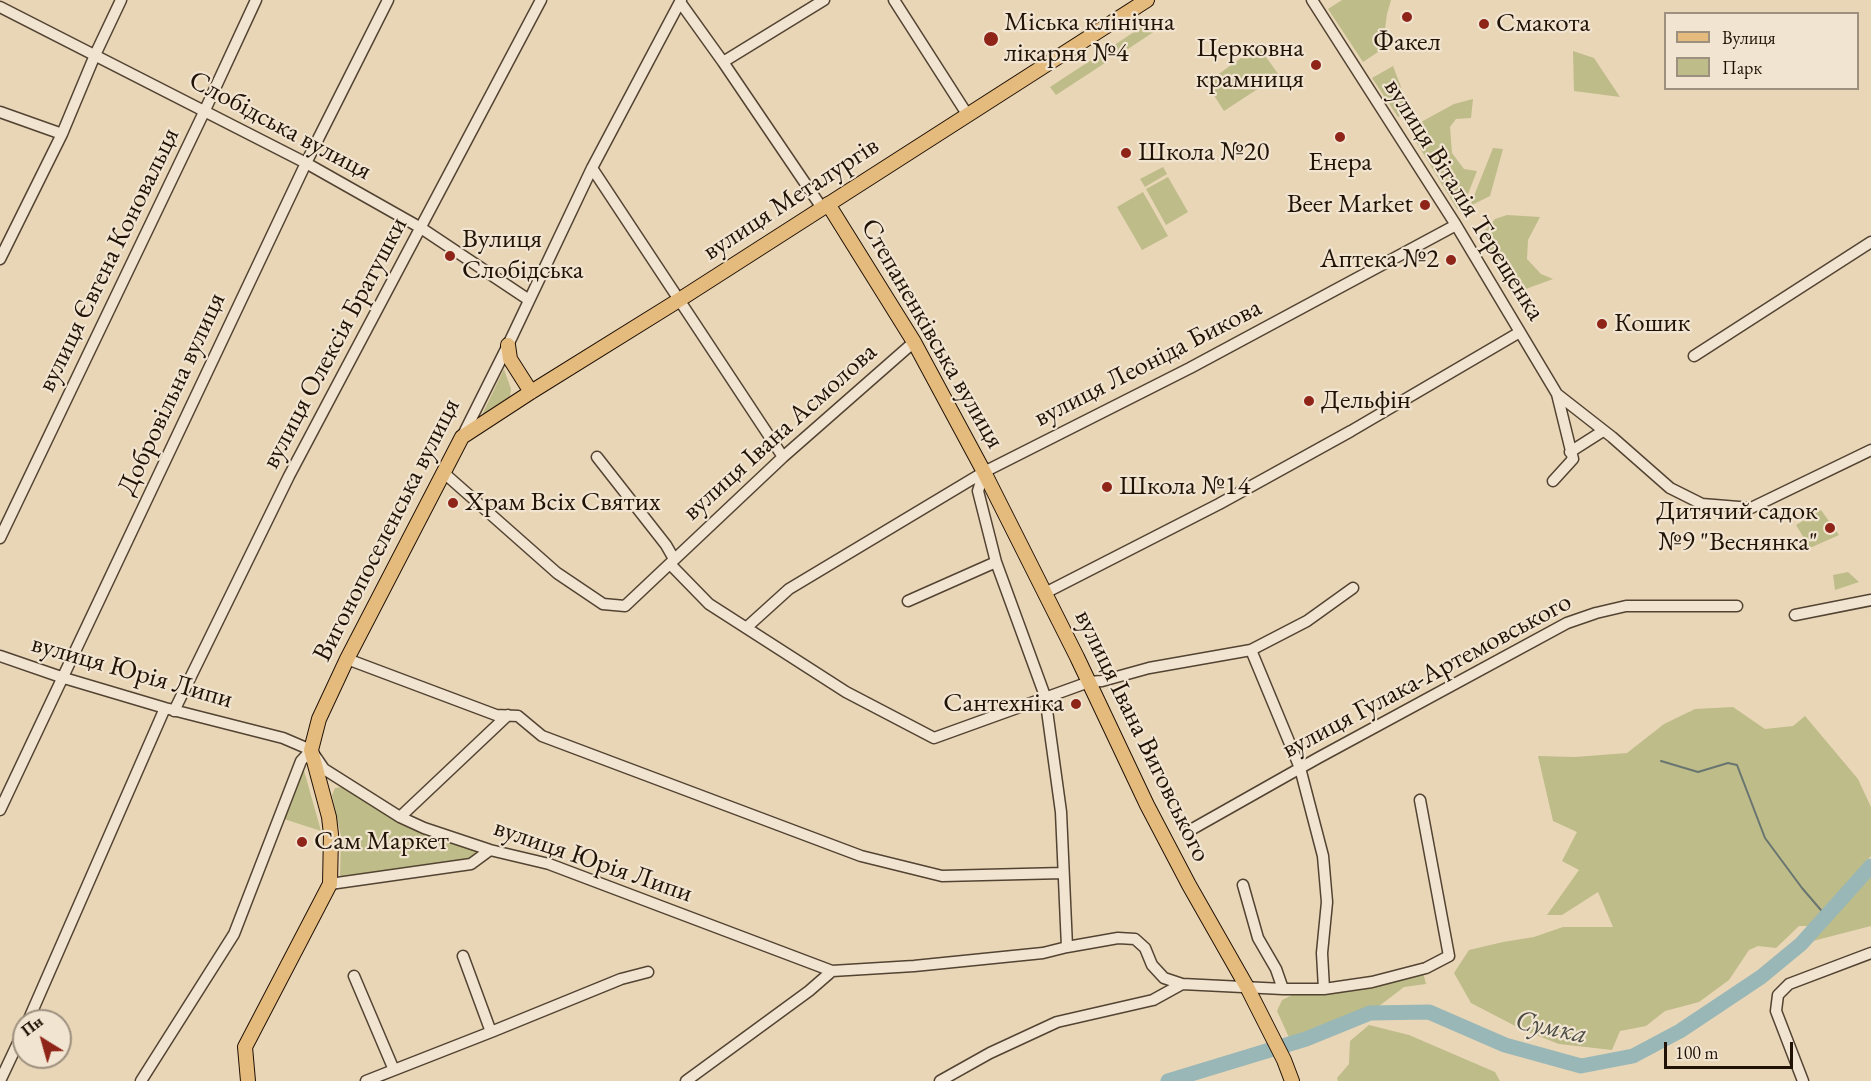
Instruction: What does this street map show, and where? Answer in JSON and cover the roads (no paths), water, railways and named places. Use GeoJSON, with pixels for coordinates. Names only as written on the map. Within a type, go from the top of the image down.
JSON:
{"type":"FeatureCollection","features":[{"type":"Feature","properties":{"kind":"main road","name":"вулиця Металургів"},"geometry":{"type":"LineString","coordinates":[[462,438],[1147,0]]}},
{"type":"Feature","properties":{"kind":"main road","name":"Степаненківська вулиця"},"geometry":{"type":"LineString","coordinates":[[825,206],[914,342],[984,472]]}},
{"type":"Feature","properties":{"kind":"main road"},"geometry":{"type":"LineString","coordinates":[[508,345],[510,359],[531,392]]}},
{"type":"Feature","properties":{"kind":"main road","name":"Вигонопоселенська вулиця"},"geometry":{"type":"LineString","coordinates":[[311,750],[319,719],[347,660],[462,438]]}},
{"type":"Feature","properties":{"kind":"main road","name":"вулиця Івана Виговського"},"geometry":{"type":"LineString","coordinates":[[984,472],[1089,682],[1147,805],[1247,987],[1284,1060],[1292,1081]]}},
{"type":"Feature","properties":{"kind":"main road"},"geometry":{"type":"LineString","coordinates":[[248,1081],[245,1047],[330,884],[331,834],[311,750]]}},
{"type":"Feature","properties":{"kind":"street"},"geometry":{"type":"LineString","coordinates":[[0,259],[62,134],[121,0]]}},
{"type":"Feature","properties":{"kind":"street","name":"вулиця Євгена Коновальця"},"geometry":{"type":"LineString","coordinates":[[0,538],[206,110],[256,0]]}},
{"type":"Feature","properties":{"kind":"street","name":"Добровільна вулиця"},"geometry":{"type":"LineString","coordinates":[[0,810],[306,163],[388,0]]}},
{"type":"Feature","properties":{"kind":"street","name":"вулиця Олексія Братушки"},"geometry":{"type":"LineString","coordinates":[[33,1009],[170,709],[289,476],[541,0]]}},
{"type":"Feature","properties":{"kind":"street"},"geometry":{"type":"LineString","coordinates":[[723,62],[824,0]]}},
{"type":"Feature","properties":{"kind":"street"},"geometry":{"type":"LineString","coordinates":[[894,0],[967,114]]}},
{"type":"Feature","properties":{"kind":"street","name":"вулиця Віталія Терещенка"},"geometry":{"type":"LineString","coordinates":[[1312,0],[1456,225],[1557,394],[1570,452]]}},
{"type":"Feature","properties":{"kind":"street","name":"Степаненківська вулиця"},"geometry":{"type":"LineString","coordinates":[[680,1],[825,206]]}},
{"type":"Feature","properties":{"kind":"street","name":"Вигонопоселенська вулиця"},"geometry":{"type":"LineString","coordinates":[[462,438],[592,168],[680,1]]}},
{"type":"Feature","properties":{"kind":"street","name":"Слобідська вулиця"},"geometry":{"type":"LineString","coordinates":[[0,7],[306,163],[421,228],[529,300]]}},
{"type":"Feature","properties":{"kind":"street"},"geometry":{"type":"LineString","coordinates":[[0,112],[62,134]]}},
{"type":"Feature","properties":{"kind":"street"},"geometry":{"type":"LineString","coordinates":[[592,168],[783,457]]}},
{"type":"Feature","properties":{"kind":"street","name":"вулиця Леоніда Бикова"},"geometry":{"type":"LineString","coordinates":[[747,627],[789,589],[984,472],[1201,362],[1456,225]]}},
{"type":"Feature","properties":{"kind":"street"},"geometry":{"type":"LineString","coordinates":[[1694,356],[1871,242]]}},
{"type":"Feature","properties":{"kind":"street"},"geometry":{"type":"LineString","coordinates":[[1045,593],[1238,493],[1351,431],[1520,332]]}},
{"type":"Feature","properties":{"kind":"street","name":"вулиця Івана Асмолова"},"geometry":{"type":"LineString","coordinates":[[444,473],[557,573],[603,604],[626,606],[783,457],[914,342]]}},
{"type":"Feature","properties":{"kind":"street","name":"вулиця Віталія Терещенка"},"geometry":{"type":"LineString","coordinates":[[1557,394],[1670,488],[1702,504],[1751,508],[1871,450]]}},
{"type":"Feature","properties":{"kind":"street"},"geometry":{"type":"LineString","coordinates":[[1553,481],[1573,459],[1570,452],[1603,431]]}},
{"type":"Feature","properties":{"kind":"street"},"geometry":{"type":"LineString","coordinates":[[597,457],[666,545],[672,561],[709,604],[846,692],[934,738],[1089,682],[1102,681],[1149,668],[1251,650],[1307,621],[1353,588]]}},
{"type":"Feature","properties":{"kind":"street","name":"Степаненківська вулиця"},"geometry":{"type":"LineString","coordinates":[[984,472],[978,491],[996,562],[1045,696],[1061,812],[1067,947]]}},
{"type":"Feature","properties":{"kind":"street"},"geometry":{"type":"LineString","coordinates":[[908,602],[996,562]]}},
{"type":"Feature","properties":{"kind":"street"},"geometry":{"type":"LineString","coordinates":[[1795,615],[1871,600]]}},
{"type":"Feature","properties":{"kind":"street","name":"вулиця Гулака-Артемовського"},"geometry":{"type":"LineString","coordinates":[[1187,832],[1567,623],[1626,606],[1737,606]]}},
{"type":"Feature","properties":{"kind":"street"},"geometry":{"type":"LineString","coordinates":[[1251,650],[1300,768],[1323,856],[1327,902],[1323,953],[1324,989]]}},
{"type":"Feature","properties":{"kind":"street","name":"вулиця Юрія Липи"},"geometry":{"type":"LineString","coordinates":[[0,656],[64,678],[170,709],[283,738],[311,750],[324,769],[400,817],[424,828],[490,850],[549,864],[832,971],[949,963],[1043,953],[1118,938],[1135,939],[1145,948],[1152,965],[1164,978],[1182,984]]}},
{"type":"Feature","properties":{"kind":"street"},"geometry":{"type":"LineString","coordinates":[[347,660],[496,715],[518,716],[542,736],[861,856],[942,876],[1063,873]]}},
{"type":"Feature","properties":{"kind":"street"},"geometry":{"type":"LineString","coordinates":[[400,817],[508,715]]}},
{"type":"Feature","properties":{"kind":"street","name":"Вигонопоселенська вулиця"},"geometry":{"type":"LineString","coordinates":[[141,1081],[234,934],[301,761],[311,750]]}},
{"type":"Feature","properties":{"kind":"street"},"geometry":{"type":"LineString","coordinates":[[940,1081],[990,1053],[1057,1022],[1153,1000],[1182,984],[1324,989],[1372,982],[1426,968],[1449,956],[1420,800]]}},
{"type":"Feature","properties":{"kind":"street"},"geometry":{"type":"LineString","coordinates":[[330,884],[471,864],[490,850]]}},
{"type":"Feature","properties":{"kind":"street"},"geometry":{"type":"LineString","coordinates":[[1243,885],[1258,938],[1276,969],[1283,989]]}},
{"type":"Feature","properties":{"kind":"street"},"geometry":{"type":"LineString","coordinates":[[1803,1081],[1776,1011],[1778,995],[1789,984],[1871,953]]}},
{"type":"Feature","properties":{"kind":"street"},"geometry":{"type":"LineString","coordinates":[[463,956],[491,1032]]}},
{"type":"Feature","properties":{"kind":"street"},"geometry":{"type":"LineString","coordinates":[[687,1081],[809,991],[832,971]]}},
{"type":"Feature","properties":{"kind":"street"},"geometry":{"type":"LineString","coordinates":[[366,1081],[621,979],[648,972]]}},
{"type":"Feature","properties":{"kind":"street"},"geometry":{"type":"LineString","coordinates":[[354,976],[394,1070]]}},
{"type":"Feature","properties":{"kind":"street"},"geometry":{"type":"LineString","coordinates":[[0,1081],[12,1056]]}},
{"type":"Feature","properties":{"kind":"waterway"},"geometry":{"type":"LineString","coordinates":[[1661,761],[1698,772],[1728,763],[1737,765],[1765,838],[1826,916]]}},
{"type":"Feature","properties":{"kind":"waterway","name":"Сумка"},"geometry":{"type":"LineString","coordinates":[[1168,1081],[1306,1039],[1370,1013],[1429,1012],[1505,1045],[1581,1066],[1633,1056],[1680,1031],[1761,977],[1801,944],[1871,866]]}},
{"type":"Feature","properties":{"kind":"place","name":"Факел"},"geometry":{"type":"Point","coordinates":[1407,17]}},
{"type":"Feature","properties":{"kind":"place","name":"Смакота"},"geometry":{"type":"Point","coordinates":[1484,24]}},
{"type":"Feature","properties":{"kind":"place","name":"Міська клінічна лікарня №4"},"geometry":{"type":"Point","coordinates":[991,39]}},
{"type":"Feature","properties":{"kind":"place","name":"Церковна крамниця"},"geometry":{"type":"Point","coordinates":[1316,65]}},
{"type":"Feature","properties":{"kind":"place","name":"Енера"},"geometry":{"type":"Point","coordinates":[1340,137]}},
{"type":"Feature","properties":{"kind":"place","name":"Школа №20"},"geometry":{"type":"Point","coordinates":[1126,153]}},
{"type":"Feature","properties":{"kind":"place","name":"Beer Market"},"geometry":{"type":"Point","coordinates":[1425,205]}},
{"type":"Feature","properties":{"kind":"place","name":"Вулиця Слобідська"},"geometry":{"type":"Point","coordinates":[450,256]}},
{"type":"Feature","properties":{"kind":"place","name":"Аптека №2"},"geometry":{"type":"Point","coordinates":[1451,260]}},
{"type":"Feature","properties":{"kind":"place","name":"Кошик"},"geometry":{"type":"Point","coordinates":[1602,324]}},
{"type":"Feature","properties":{"kind":"place","name":"Дельфін"},"geometry":{"type":"Point","coordinates":[1309,401]}},
{"type":"Feature","properties":{"kind":"place","name":"Школа №14"},"geometry":{"type":"Point","coordinates":[1107,487]}},
{"type":"Feature","properties":{"kind":"place","name":"Храм Всіх Святих"},"geometry":{"type":"Point","coordinates":[453,503]}},
{"type":"Feature","properties":{"kind":"place","name":"Дитячий садок №9 \"Веснянка\""},"geometry":{"type":"Point","coordinates":[1830,528]}},
{"type":"Feature","properties":{"kind":"place","name":"Сантехніка"},"geometry":{"type":"Point","coordinates":[1076,704]}},
{"type":"Feature","properties":{"kind":"place","name":"Сам Маркет"},"geometry":{"type":"Point","coordinates":[302,842]}}]}
